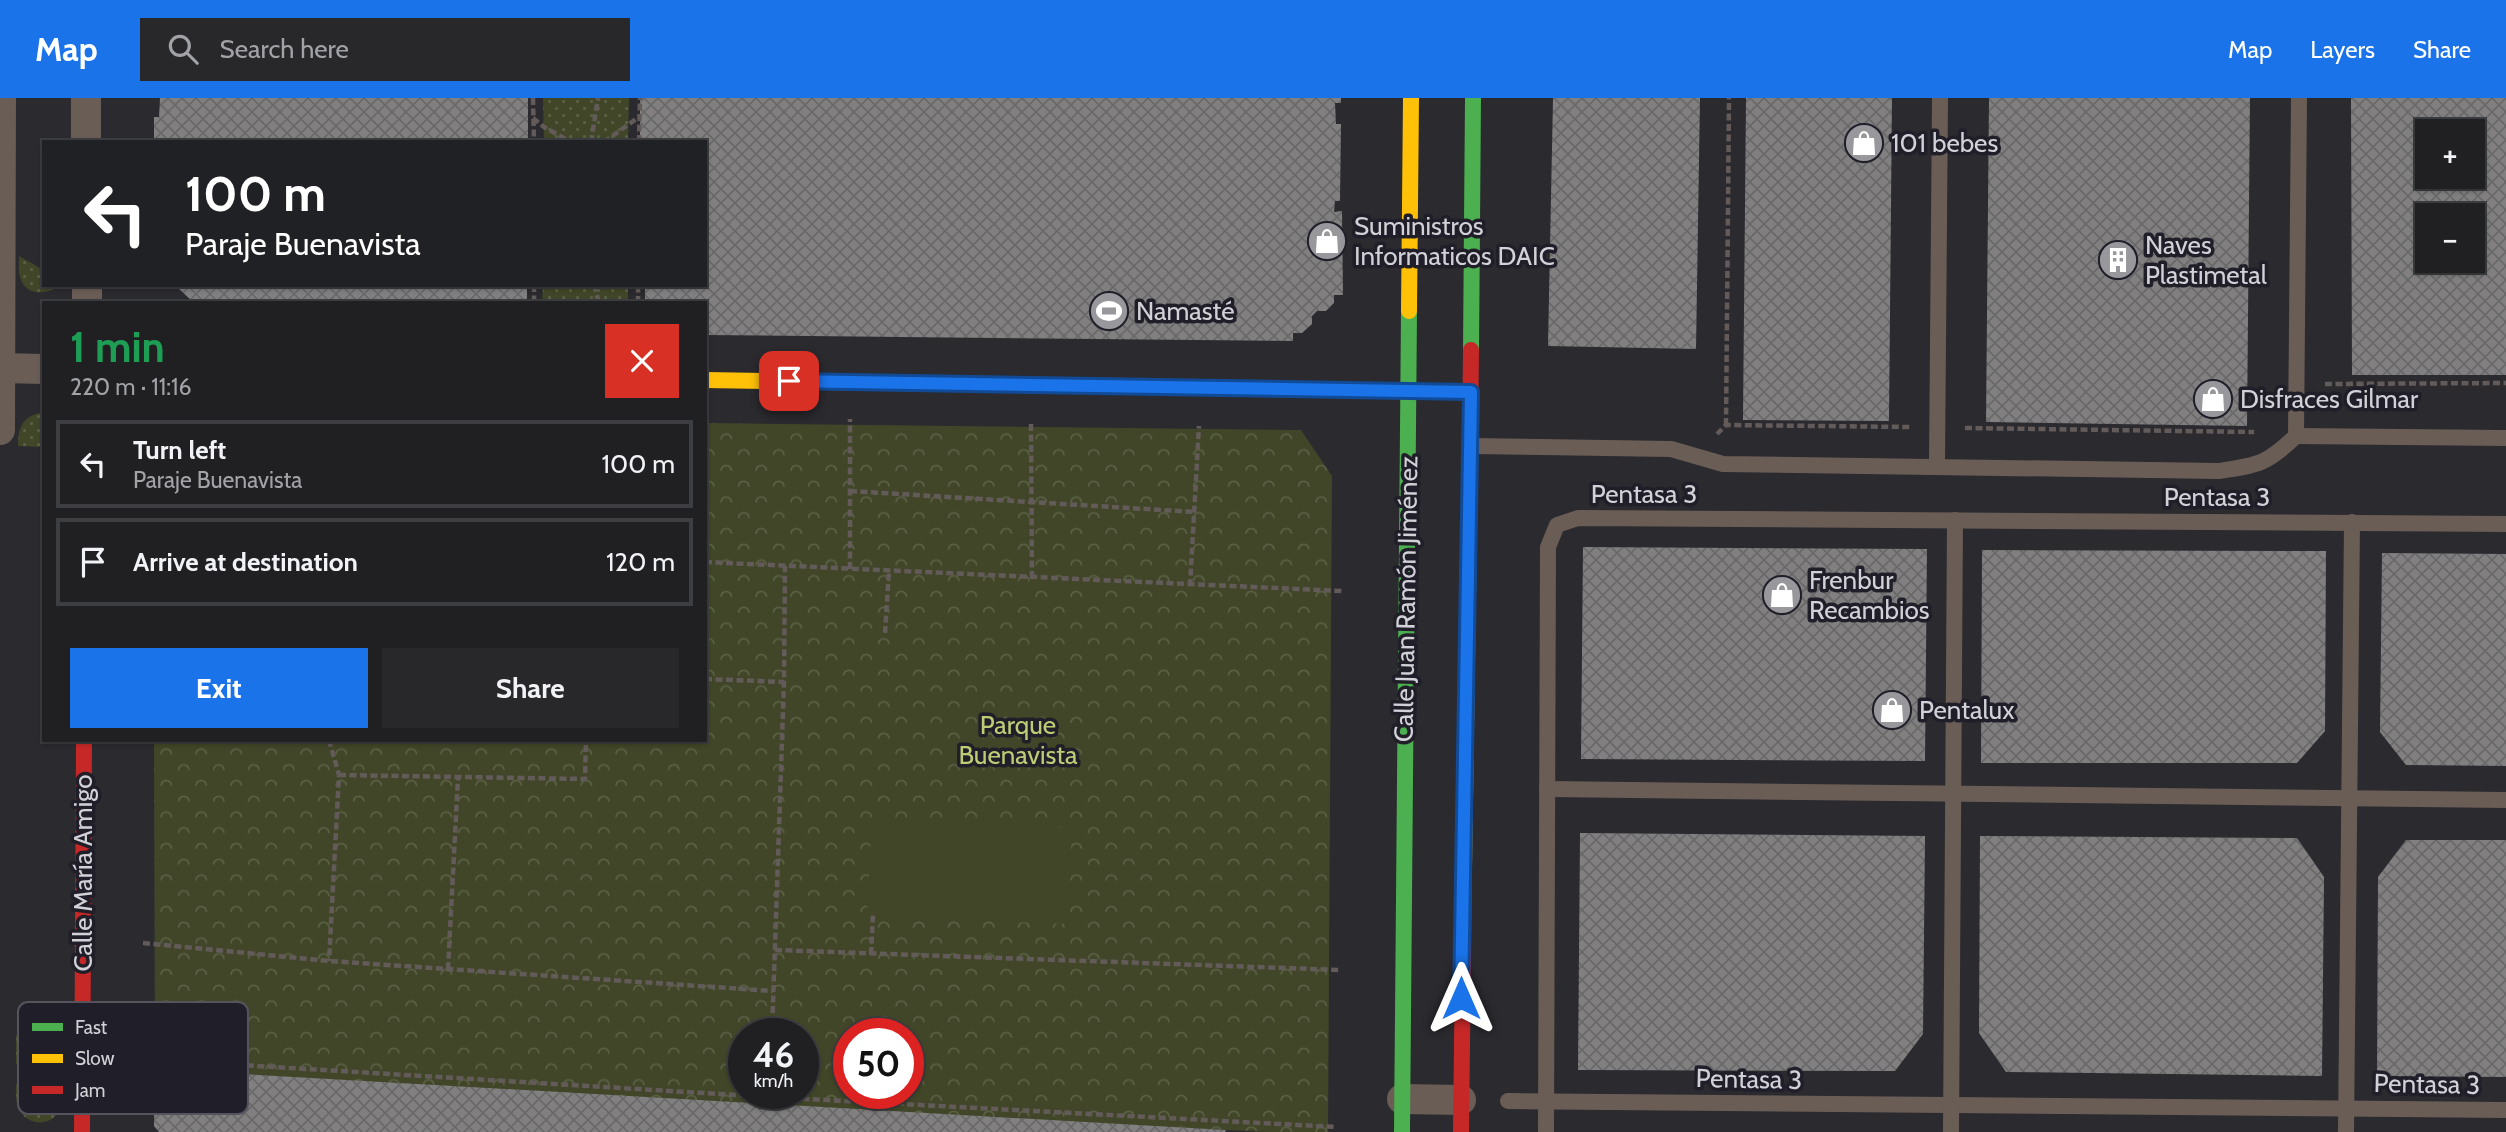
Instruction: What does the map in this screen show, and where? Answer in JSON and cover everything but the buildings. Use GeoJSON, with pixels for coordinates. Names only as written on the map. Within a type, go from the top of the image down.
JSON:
{"type":"FeatureCollection","features":[{"type":"Feature","properties":{"kind":"main road","name":"Calle Juan Ramón Jiménez"},"geometry":{"type":"LineString","coordinates":[[1402,1132],[1411,98]]}},
{"type":"Feature","properties":{"kind":"main road"},"geometry":{"type":"LineString","coordinates":[[1461,1132],[1473,98]]}},
{"type":"Feature","properties":{"kind":"main road"},"geometry":{"type":"LineString","coordinates":[[707,380],[1471,392]]}},
{"type":"Feature","properties":{"kind":"main road","name":"Calle María Amigo"},"geometry":{"type":"LineString","coordinates":[[83,1002],[84,742]]}},
{"type":"Feature","properties":{"kind":"main road","name":"Calle María Amigo"},"geometry":{"type":"LineString","coordinates":[[82,1114],[82,1132]]}},
{"type":"Feature","properties":{"kind":"street"},"geometry":{"type":"LineString","coordinates":[[0,430],[1,98]]}},
{"type":"Feature","properties":{"kind":"street"},"geometry":{"type":"LineString","coordinates":[[86,98],[86,140]]}},
{"type":"Feature","properties":{"kind":"street"},"geometry":{"type":"LineString","coordinates":[[1,368],[42,369]]}},
{"type":"Feature","properties":{"kind":"street"},"geometry":{"type":"LineString","coordinates":[[1402,1099],[1461,1100]]}},
{"type":"Feature","properties":{"kind":"lane"},"geometry":{"type":"LineString","coordinates":[[1937,465],[1940,98]]}},
{"type":"Feature","properties":{"kind":"lane"},"geometry":{"type":"LineString","coordinates":[[2296,436],[2299,98]]}},
{"type":"Feature","properties":{"kind":"lane"},"geometry":{"type":"LineString","coordinates":[[1470,446],[1671,449],[1723,464],[2219,471],[2251,466],[2274,457],[2296,436],[2506,438]]}},
{"type":"Feature","properties":{"kind":"lane","name":"Pentasa 3"},"geometry":{"type":"LineString","coordinates":[[1546,1132],[1548,547],[1557,525],[1578,518],[2506,524]]}},
{"type":"Feature","properties":{"kind":"lane"},"geometry":{"type":"LineString","coordinates":[[1951,1132],[1955,520]]}},
{"type":"Feature","properties":{"kind":"lane","name":"Pentasa 3"},"geometry":{"type":"LineString","coordinates":[[2346,1132],[2352,522]]}},
{"type":"Feature","properties":{"kind":"lane"},"geometry":{"type":"LineString","coordinates":[[1547,789],[2506,800]]}},
{"type":"Feature","properties":{"kind":"lane","name":"Pentasa 3"},"geometry":{"type":"LineString","coordinates":[[1508,1101],[2506,1110]]}},
{"type":"Feature","properties":{"kind":"path"},"geometry":{"type":"LineString","coordinates":[[533,98],[534,140]]}},
{"type":"Feature","properties":{"kind":"path"},"geometry":{"type":"LineString","coordinates":[[591,140],[598,98]]}},
{"type":"Feature","properties":{"kind":"path"},"geometry":{"type":"LineString","coordinates":[[639,98],[639,140]]}},
{"type":"Feature","properties":{"kind":"path"},"geometry":{"type":"LineString","coordinates":[[1729,98],[1726,425],[2247,432],[2296,436]]}},
{"type":"Feature","properties":{"kind":"path"},"geometry":{"type":"LineString","coordinates":[[607,140],[639,117]]}},
{"type":"Feature","properties":{"kind":"path"},"geometry":{"type":"LineString","coordinates":[[533,118],[567,140]]}},
{"type":"Feature","properties":{"kind":"path"},"geometry":{"type":"LineString","coordinates":[[2321,436],[2320,384],[2506,383]]}},
{"type":"Feature","properties":{"kind":"path"},"geometry":{"type":"LineString","coordinates":[[850,417],[850,569]]}},
{"type":"Feature","properties":{"kind":"path"},"geometry":{"type":"LineString","coordinates":[[1031,419],[1032,578]]}},
{"type":"Feature","properties":{"kind":"path"},"geometry":{"type":"LineString","coordinates":[[1190,586],[1200,421]]}},
{"type":"Feature","properties":{"kind":"path"},"geometry":{"type":"LineString","coordinates":[[850,491],[1195,512]]}},
{"type":"Feature","properties":{"kind":"path"},"geometry":{"type":"LineString","coordinates":[[707,562],[1342,592]]}},
{"type":"Feature","properties":{"kind":"path"},"geometry":{"type":"LineString","coordinates":[[772,1018],[785,566]]}},
{"type":"Feature","properties":{"kind":"path"},"geometry":{"type":"LineString","coordinates":[[885,633],[889,571]]}},
{"type":"Feature","properties":{"kind":"path"},"geometry":{"type":"LineString","coordinates":[[707,679],[783,682]]}},
{"type":"Feature","properties":{"kind":"path"},"geometry":{"type":"LineString","coordinates":[[329,961],[339,775],[330,742]]}},
{"type":"Feature","properties":{"kind":"path"},"geometry":{"type":"LineString","coordinates":[[339,775],[585,779],[586,742]]}},
{"type":"Feature","properties":{"kind":"path"},"geometry":{"type":"LineString","coordinates":[[449,969],[458,778]]}},
{"type":"Feature","properties":{"kind":"path"},"geometry":{"type":"LineString","coordinates":[[871,954],[873,915]]}},
{"type":"Feature","properties":{"kind":"path"},"geometry":{"type":"LineString","coordinates":[[143,943],[329,961],[773,991]]}},
{"type":"Feature","properties":{"kind":"path"},"geometry":{"type":"LineString","coordinates":[[775,950],[1340,970]]}},
{"type":"Feature","properties":{"kind":"path"},"geometry":{"type":"LineString","coordinates":[[248,1065],[728,1093]]}},
{"type":"Feature","properties":{"kind":"path"},"geometry":{"type":"LineString","coordinates":[[819,1098],[1337,1127]]}},
{"type":"Feature","properties":{"kind":"green space"},"geometry":{"type":"Polygon","coordinates":[[[543,98],[629,98],[628,140],[544,140],[543,98]]]}},
{"type":"Feature","properties":{"kind":"green space"},"geometry":{"type":"Polygon","coordinates":[[[19,256],[40,268],[42,264],[42,287],[57,287],[44,292],[28,289],[20,277],[19,256]]]}},
{"type":"Feature","properties":{"kind":"green space"},"geometry":{"type":"Polygon","coordinates":[[[543,287],[628,287],[628,301],[542,301],[543,287]]]}},
{"type":"Feature","properties":{"kind":"green space"},"geometry":{"type":"Polygon","coordinates":[[[42,414],[42,447],[18,446],[22,425],[28,418],[42,414]]]}},
{"type":"Feature","properties":{"kind":"green space","name":"Parque Buenavista"},"geometry":{"type":"Polygon","coordinates":[[[707,423],[1301,430],[1332,476],[1328,1132],[1268,1132],[819,1108],[819,1018],[728,1018],[728,1103],[248,1075],[248,1002],[155,1002],[154,742],[707,742],[707,423]]]}},
{"type":"Feature","properties":{"kind":"green space"},"geometry":{"type":"Polygon","coordinates":[[[872,817],[1072,828],[1068,924],[867,916],[872,817]]]}},
{"type":"Feature","properties":{"kind":"green space"},"geometry":{"type":"Polygon","coordinates":[[[16,1035],[18,1064],[16,1064],[16,1035]]]}},
{"type":"Feature","properties":{"kind":"green space"},"geometry":{"type":"Polygon","coordinates":[[[16,1084],[18,1084],[18,1107],[16,1084]]]}},
{"type":"Feature","properties":{"kind":"green space"},"geometry":{"type":"Polygon","coordinates":[[[22,1114],[56,1114],[45,1122],[33,1121],[22,1114]]]}},
{"type":"Feature","properties":{"kind":"traffic: fast"},"geometry":{"type":"LineString","coordinates":[[1471,350],[1473,98]]}},
{"type":"Feature","properties":{"kind":"traffic: fast"},"geometry":{"type":"LineString","coordinates":[[1402,1132],[1409,311]]}},
{"type":"Feature","properties":{"kind":"traffic: fast"},"geometry":{"type":"LineString","coordinates":[[962,384],[1471,392]]}},
{"type":"Feature","properties":{"kind":"traffic: slow"},"geometry":{"type":"LineString","coordinates":[[1409,311],[1411,98]]}},
{"type":"Feature","properties":{"kind":"traffic: slow"},"geometry":{"type":"LineString","coordinates":[[707,380],[962,384]]}},
{"type":"Feature","properties":{"kind":"traffic: slow"},"geometry":{"type":"LineString","coordinates":[[1464,868],[1469,527]]}},
{"type":"Feature","properties":{"kind":"traffic: jam"},"geometry":{"type":"LineString","coordinates":[[1469,527],[1471,350]]}},
{"type":"Feature","properties":{"kind":"traffic: jam"},"geometry":{"type":"LineString","coordinates":[[83,1002],[84,742]]}},
{"type":"Feature","properties":{"kind":"traffic: jam"},"geometry":{"type":"LineString","coordinates":[[1461,1132],[1464,868]]}},
{"type":"Feature","properties":{"kind":"traffic: jam"},"geometry":{"type":"LineString","coordinates":[[82,1114],[82,1132]]}},
{"type":"Feature","properties":{"kind":"place","name":"101 bebes"},"geometry":{"type":"Point","coordinates":[1864,143]}},
{"type":"Feature","properties":{"kind":"place","name":"Suministros Informaticos DAIC"},"geometry":{"type":"Point","coordinates":[1327,241]}},
{"type":"Feature","properties":{"kind":"place","name":"Naves Plastimetal"},"geometry":{"type":"Point","coordinates":[2118,260]}},
{"type":"Feature","properties":{"kind":"place","name":"Namasté"},"geometry":{"type":"Point","coordinates":[1109,311]}},
{"type":"Feature","properties":{"kind":"place","name":"Disfraces Gilmar"},"geometry":{"type":"Point","coordinates":[2213,399]}},
{"type":"Feature","properties":{"kind":"place","name":"Frenbur Recambios"},"geometry":{"type":"Point","coordinates":[1782,595]}},
{"type":"Feature","properties":{"kind":"place","name":"Pentalux"},"geometry":{"type":"Point","coordinates":[1892,710]}},
{"type":"Feature","properties":{"kind":"route"},"geometry":{"type":"LineString","coordinates":[[789,381],[1471,392],[1461,998]]}}]}
